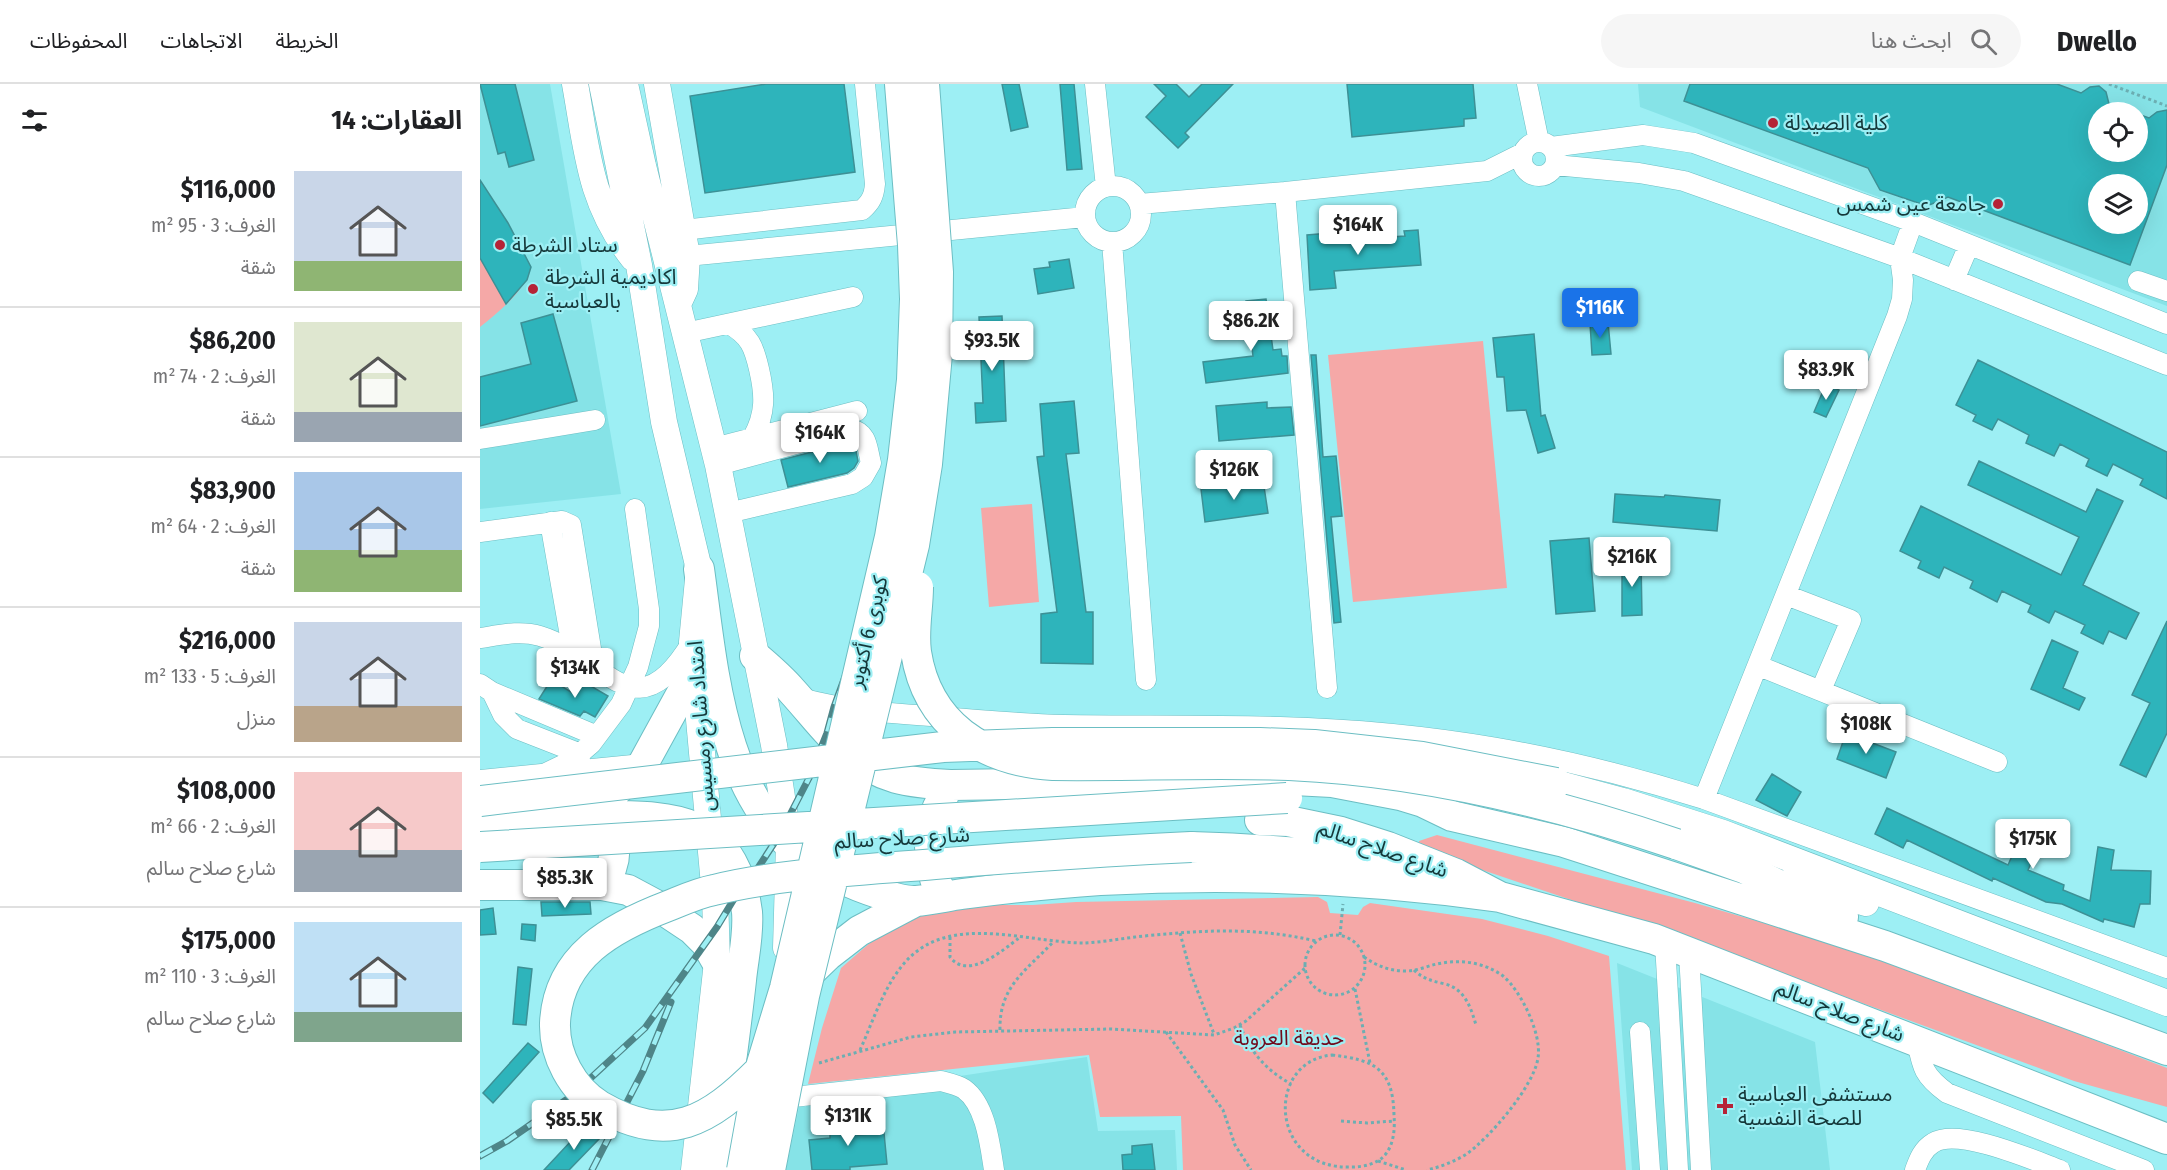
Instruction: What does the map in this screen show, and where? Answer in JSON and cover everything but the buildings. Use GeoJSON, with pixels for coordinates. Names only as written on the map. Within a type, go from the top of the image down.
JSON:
{"type":"FeatureCollection","features":[{"type":"Feature","properties":{"kind":"highway","name":"كوبرى 6 أكتوبر"},"geometry":{"type":"LineString","coordinates":[[742,1170],[760,1070],[785,988],[890,537],[903,460],[912,380],[915,299],[900,84]]}},
{"type":"Feature","properties":{"kind":"highway","name":"كوبرى 6 أكتوبر"},"geometry":{"type":"LineString","coordinates":[[771,1170],[804,996],[914,545],[929,446],[938,327],[938,244],[924,84]]}},
{"type":"Feature","properties":{"kind":"highway"},"geometry":{"type":"LineString","coordinates":[[914,545],[918,579],[916,650],[926,686],[938,708],[954,727],[972,742],[994,753],[1017,761],[1041,764],[1290,765],[1383,774],[1458,786],[1540,804],[1622,827],[1744,868],[1838,914],[1885,946]]}},
{"type":"Feature","properties":{"kind":"highway"},"geometry":{"type":"LineString","coordinates":[[699,569],[715,676],[726,727],[734,753],[752,795],[789,843],[811,862],[861,888],[928,899],[1075,882],[1138,878],[1295,878],[1432,887],[1500,897]]}},
{"type":"Feature","properties":{"kind":"highway"},"geometry":{"type":"LineString","coordinates":[[755,656],[799,698],[827,733],[863,763],[896,778],[914,782],[951,784],[1294,780],[1349,785],[1424,802]]}},
{"type":"Feature","properties":{"kind":"highway"},"geometry":{"type":"LineString","coordinates":[[582,815],[606,801],[643,764],[693,657]]}},
{"type":"Feature","properties":{"kind":"highway"},"geometry":{"type":"LineString","coordinates":[[480,801],[943,747],[1016,743],[1314,745],[1422,757],[1556,783]]}},
{"type":"Feature","properties":{"kind":"highway"},"geometry":{"type":"LineString","coordinates":[[928,899],[933,878],[930,853],[931,829],[939,806],[951,784]]}},
{"type":"Feature","properties":{"kind":"highway","name":"شارع صلاح سالم"},"geometry":{"type":"LineString","coordinates":[[480,846],[1287,798],[1331,798],[1383,804],[1424,802],[1452,816],[1564,842],[1885,946],[2167,1050]]}},
{"type":"Feature","properties":{"kind":"highway"},"geometry":{"type":"LineString","coordinates":[[582,815],[600,825],[611,838],[615,854],[614,863],[612,871],[602,885]]}},
{"type":"Feature","properties":{"kind":"highway"},"geometry":{"type":"LineString","coordinates":[[480,826],[562,819],[582,815],[654,819],[682,823],[696,828],[709,837],[729,857],[737,872],[747,915],[735,1037],[716,1170]]}},
{"type":"Feature","properties":{"kind":"highway","name":"شارع صلاح سالم"},"geometry":{"type":"LineString","coordinates":[[480,860],[1260,820],[1288,821],[1341,832],[1456,874],[1500,897],[1677,948],[2167,1139]]}},
{"type":"Feature","properties":{"kind":"highway"},"geometry":{"type":"LineString","coordinates":[[760,1070],[737,1093],[705,1116],[665,1126],[627,1120],[596,1103],[576,1084],[566,1069],[558,1049],[555,1029],[556,1012],[562,991],[579,960],[605,936],[640,917],[711,890],[751,882],[1028,856],[1191,847],[1252,848],[1322,854],[1456,874]]}},
{"type":"Feature","properties":{"kind":"highway"},"geometry":{"type":"LineString","coordinates":[[480,885],[602,885],[627,890],[656,905],[692,929],[706,943],[717,962]]}},
{"type":"Feature","properties":{"kind":"highway"},"geometry":{"type":"LineString","coordinates":[[784,998],[828,955],[859,931],[928,899]]}},
{"type":"Feature","properties":{"kind":"main road","name":"امتداد شارع رمسيس"},"geometry":{"type":"LineString","coordinates":[[575,84],[593,183],[613,230],[639,265],[664,422],[699,569],[693,657],[715,896],[717,962],[694,1170]]}},
{"type":"Feature","properties":{"kind":"main road"},"geometry":{"type":"LineString","coordinates":[[602,84],[678,305],[716,456],[774,745],[789,843],[784,998],[784,1098],[778,1170]]}},
{"type":"Feature","properties":{"kind":"main road"},"geometry":{"type":"LineString","coordinates":[[625,84],[639,265]]}},
{"type":"Feature","properties":{"kind":"main road"},"geometry":{"type":"LineString","coordinates":[[657,84],[687,256],[685,289],[678,305]]}},
{"type":"Feature","properties":{"kind":"main road"},"geometry":{"type":"LineString","coordinates":[[1556,783],[1723,832],[2167,1003]]}},
{"type":"Feature","properties":{"kind":"main road"},"geometry":{"type":"LineString","coordinates":[[1744,868],[1907,914],[1951,919]]}},
{"type":"Feature","properties":{"kind":"street"},"geometry":{"type":"LineString","coordinates":[[683,230],[862,210],[870,203],[875,184],[865,84]]}},
{"type":"Feature","properties":{"kind":"street"},"geometry":{"type":"LineString","coordinates":[[1095,84],[1106,187]]}},
{"type":"Feature","properties":{"kind":"street"},"geometry":{"type":"LineString","coordinates":[[1527,84],[1542,152]]}},
{"type":"Feature","properties":{"kind":"street"},"geometry":{"type":"LineString","coordinates":[[1139,204],[1285,192],[1487,171],[1542,152],[1643,135],[1694,143],[1913,222],[2167,324]]}},
{"type":"Feature","properties":{"kind":"street"},"geometry":{"type":"LineString","coordinates":[[1542,152],[1684,181],[1900,258],[2167,365]]}},
{"type":"Feature","properties":{"kind":"street"},"geometry":{"type":"LineString","coordinates":[[1106,187],[1129,191],[1139,204],[1141,212],[1138,227],[1127,239],[1112,242],[1096,237],[1087,225],[1085,217],[1088,201],[1092,195],[1106,187]]}},
{"type":"Feature","properties":{"kind":"street"},"geometry":{"type":"LineString","coordinates":[[1285,192],[1327,688]]}},
{"type":"Feature","properties":{"kind":"street"},"geometry":{"type":"LineString","coordinates":[[687,256],[1085,217]]}},
{"type":"Feature","properties":{"kind":"street"},"geometry":{"type":"LineString","coordinates":[[1704,799],[1897,316],[1902,299],[1903,280],[1900,258],[1913,222]]}},
{"type":"Feature","properties":{"kind":"street"},"geometry":{"type":"LineString","coordinates":[[1112,242],[1146,680]]}},
{"type":"Feature","properties":{"kind":"street"},"geometry":{"type":"LineString","coordinates":[[1954,280],[1969,245]]}},
{"type":"Feature","properties":{"kind":"street"},"geometry":{"type":"LineString","coordinates":[[2138,281],[2167,291]]}},
{"type":"Feature","properties":{"kind":"street"},"geometry":{"type":"LineString","coordinates":[[685,333],[853,297]]}},
{"type":"Feature","properties":{"kind":"street"},"geometry":{"type":"LineString","coordinates":[[729,324],[741,331],[750,341],[756,354],[764,391],[763,415],[753,437]]}},
{"type":"Feature","properties":{"kind":"street"},"geometry":{"type":"LineString","coordinates":[[716,456],[753,437],[857,411]]}},
{"type":"Feature","properties":{"kind":"street"},"geometry":{"type":"LineString","coordinates":[[480,439],[595,420]]}},
{"type":"Feature","properties":{"kind":"street"},"geometry":{"type":"LineString","coordinates":[[716,456],[851,429],[859,431],[865,438],[871,463],[863,477],[852,484],[728,513]]}},
{"type":"Feature","properties":{"kind":"street"},"geometry":{"type":"LineString","coordinates":[[544,774],[571,761],[597,736],[621,704],[645,645],[649,626],[649,609],[634,508]]}},
{"type":"Feature","properties":{"kind":"street"},"geometry":{"type":"LineString","coordinates":[[480,532],[562,521],[571,525],[568,571],[573,653]]}},
{"type":"Feature","properties":{"kind":"street"},"geometry":{"type":"LineString","coordinates":[[568,571],[594,667]]}},
{"type":"Feature","properties":{"kind":"street"},"geometry":{"type":"LineString","coordinates":[[1786,595],[1851,620],[1821,690]]}},
{"type":"Feature","properties":{"kind":"street"},"geometry":{"type":"LineString","coordinates":[[480,638],[516,633],[552,641],[629,688],[643,688],[661,681],[693,657]]}},
{"type":"Feature","properties":{"kind":"street"},"geometry":{"type":"LineString","coordinates":[[1759,666],[1997,762]]}},
{"type":"Feature","properties":{"kind":"street"},"geometry":{"type":"LineString","coordinates":[[486,688],[597,736]]}},
{"type":"Feature","properties":{"kind":"street"},"geometry":{"type":"LineString","coordinates":[[486,688],[503,715],[517,729],[580,754]]}},
{"type":"Feature","properties":{"kind":"street"},"geometry":{"type":"LineString","coordinates":[[799,698],[861,711],[975,720],[1064,725],[1289,727],[1403,734],[1526,752],[1638,779],[1704,799],[2167,968]]}},
{"type":"Feature","properties":{"kind":"street"},"geometry":{"type":"LineString","coordinates":[[480,780],[643,764]]}},
{"type":"Feature","properties":{"kind":"street"},"geometry":{"type":"LineString","coordinates":[[1677,948],[1678,1170]]}},
{"type":"Feature","properties":{"kind":"street"},"geometry":{"type":"LineString","coordinates":[[1677,948],[1701,1170]]}},
{"type":"Feature","properties":{"kind":"street"},"geometry":{"type":"LineString","coordinates":[[1640,1032],[1650,1170]]}},
{"type":"Feature","properties":{"kind":"street"},"geometry":{"type":"LineString","coordinates":[[1917,1041],[1922,1068],[1929,1079],[1953,1096],[2144,1170]]}},
{"type":"Feature","properties":{"kind":"street"},"geometry":{"type":"LineString","coordinates":[[784,1098],[941,1082],[952,1084],[964,1089],[973,1098],[983,1119],[994,1170]]}},
{"type":"Feature","properties":{"kind":"street"},"geometry":{"type":"LineString","coordinates":[[2012,1152],[2022,1123]]}},
{"type":"Feature","properties":{"kind":"street"},"geometry":{"type":"LineString","coordinates":[[1915,1170],[1926,1149],[1934,1142],[1944,1138],[1964,1140],[2012,1152],[2060,1170]]}},
{"type":"Feature","properties":{"kind":"path"},"geometry":{"type":"LineString","coordinates":[[2109,84],[2167,106]]}},
{"type":"Feature","properties":{"kind":"path"},"geometry":{"type":"LineString","coordinates":[[1340,935],[1344,881]]}},
{"type":"Feature","properties":{"kind":"path"},"geometry":{"type":"LineString","coordinates":[[860,1050],[886,991],[905,961],[926,945],[950,937],[979,934],[1086,943],[1180,933],[1243,930],[1275,933],[1316,941]]}},
{"type":"Feature","properties":{"kind":"path"},"geometry":{"type":"LineString","coordinates":[[1180,933],[1191,975],[1214,1035]]}},
{"type":"Feature","properties":{"kind":"path"},"geometry":{"type":"LineString","coordinates":[[1340,935],[1351,939],[1359,947],[1364,957],[1364,974],[1354,988],[1337,995],[1319,991],[1312,985],[1305,968],[1305,958],[1316,941],[1323,937],[1340,935]]}},
{"type":"Feature","properties":{"kind":"path"},"geometry":{"type":"LineString","coordinates":[[950,937],[950,957],[956,963],[966,966],[990,958],[1019,938]]}},
{"type":"Feature","properties":{"kind":"path"},"geometry":{"type":"LineString","coordinates":[[1000,1030],[1001,1008],[1008,990],[1054,941]]}},
{"type":"Feature","properties":{"kind":"path"},"geometry":{"type":"LineString","coordinates":[[1364,957],[1387,969],[1414,970],[1439,963],[1463,962],[1490,968],[1514,987],[1535,1033],[1539,1051],[1535,1068],[1513,1106],[1476,1147],[1455,1160],[1427,1170]]}},
{"type":"Feature","properties":{"kind":"path"},"geometry":{"type":"LineString","coordinates":[[819,1063],[860,1050],[930,1034],[1000,1030],[1111,1029],[1214,1035],[1240,1025],[1305,968]]}},
{"type":"Feature","properties":{"kind":"path"},"geometry":{"type":"LineString","coordinates":[[1414,970],[1424,979],[1448,985],[1460,993],[1470,1006],[1476,1025]]}},
{"type":"Feature","properties":{"kind":"path"},"geometry":{"type":"LineString","coordinates":[[1354,988],[1370,1063]]}},
{"type":"Feature","properties":{"kind":"path"},"geometry":{"type":"LineString","coordinates":[[1240,1025],[1254,1053],[1276,1076],[1291,1084]]}},
{"type":"Feature","properties":{"kind":"path"},"geometry":{"type":"LineString","coordinates":[[1166,1032],[1227,1116],[1235,1144],[1251,1170]]}},
{"type":"Feature","properties":{"kind":"path"},"geometry":{"type":"LineString","coordinates":[[1378,1161],[1391,1145],[1394,1121],[1394,1095],[1379,1068],[1370,1063],[1345,1057],[1323,1056],[1301,1067],[1291,1084],[1286,1100],[1288,1127],[1293,1140],[1302,1152],[1314,1161],[1328,1166],[1355,1167],[1378,1161],[1406,1170]]}},
{"type":"Feature","properties":{"kind":"path"},"geometry":{"type":"LineString","coordinates":[[1341,1121],[1367,1123],[1394,1121]]}},
{"type":"Feature","properties":{"kind":"shaded area","name":"اكاديمية الشرطة بالعباسية"},"geometry":{"type":"Polygon","coordinates":[[[480,84],[550,84],[621,494],[480,509],[480,84]]]}},
{"type":"Feature","properties":{"kind":"shaded area","name":"جامعة عين شمس"},"geometry":{"type":"Polygon","coordinates":[[[1638,84],[2167,84],[2167,306],[1640,107],[1638,84]]]}},
{"type":"Feature","properties":{"kind":"shaded area","name":"مستشفى العباسية للصحة النفسية"},"geometry":{"type":"Polygon","coordinates":[[[1617,963],[1815,1042],[1830,1170],[1632,1170],[1617,963]]]}},
{"type":"Feature","properties":{"kind":"shaded area"},"geometry":{"type":"Polygon","coordinates":[[[1087,1057],[1098,1131],[1175,1130],[1177,1170],[786,1170],[799,1107],[806,1107],[813,1091],[960,1076],[1087,1057]]]}},
{"type":"Feature","properties":{"kind":"green space","name":"ستاد الشرطة"},"geometry":{"type":"Polygon","coordinates":[[[480,180],[508,223],[531,267],[517,293],[480,327],[480,180]]]}},
{"type":"Feature","properties":{"kind":"green space"},"geometry":{"type":"Polygon","coordinates":[[[1483,341],[1507,588],[1353,602],[1328,355],[1483,341]]]}},
{"type":"Feature","properties":{"kind":"green space"},"geometry":{"type":"Polygon","coordinates":[[[1032,504],[1039,602],[989,607],[981,508],[1032,504]]]}},
{"type":"Feature","properties":{"kind":"green space"},"geometry":{"type":"Polygon","coordinates":[[[1437,835],[1695,903],[1870,954],[2167,1068],[2167,1107],[2074,1081],[1699,943],[1420,849],[1419,841],[1437,835]]]}},
{"type":"Feature","properties":{"kind":"green space","name":"حديقة العروبة"},"geometry":{"type":"Polygon","coordinates":[[[1318,897],[1327,902],[1330,913],[1358,915],[1363,907],[1370,903],[1482,919],[1548,936],[1609,956],[1626,1170],[1183,1170],[1181,1116],[1100,1117],[1089,1055],[808,1084],[822,1028],[841,968],[895,921],[909,913],[972,905],[1318,897]]]}},
{"type":"Feature","properties":{"kind":"railway"},"geometry":{"type":"LineString","coordinates":[[480,1156],[507,1141],[569,1098],[645,1028],[717,927],[737,894],[743,891],[780,834],[809,778],[827,733],[850,663],[885,516],[904,383],[907,299],[888,84]]}},
{"type":"Feature","properties":{"kind":"railway"},"geometry":{"type":"LineString","coordinates":[[592,1170],[643,1071],[671,1002]]}},
{"type":"Feature","properties":{"kind":"place","name":"كلية الصيدلة"},"geometry":{"type":"Point","coordinates":[1773,123]}},
{"type":"Feature","properties":{"kind":"place","name":"جامعة عين شمس"},"geometry":{"type":"Point","coordinates":[1998,204]}},
{"type":"Feature","properties":{"kind":"place","name":"ستاد الشرطة"},"geometry":{"type":"Point","coordinates":[500,245]}},
{"type":"Feature","properties":{"kind":"place","name":"اكاديمية الشرطة بالعباسية"},"geometry":{"type":"Point","coordinates":[533,289]}},
{"type":"Feature","properties":{"kind":"place","name":"مستشفى العباسية للصحة النفسية"},"geometry":{"type":"Point","coordinates":[1725,1106]}}]}
